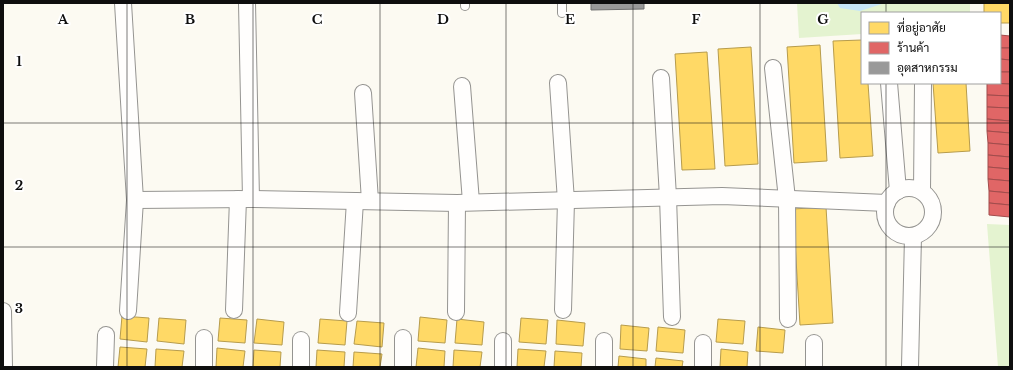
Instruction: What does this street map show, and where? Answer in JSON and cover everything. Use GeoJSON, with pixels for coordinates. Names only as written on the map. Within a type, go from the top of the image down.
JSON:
{"type":"FeatureCollection","features":[{"type":"Feature","properties":{"kind":"street"},"geometry":{"type":"LineString","coordinates":[[123,3],[135,200],[128,311]]}},
{"type":"Feature","properties":{"kind":"street"},"geometry":{"type":"LineString","coordinates":[[234,310],[244,199],[247,3]]}},
{"type":"Feature","properties":{"kind":"street"},"geometry":{"type":"LineString","coordinates":[[772,68],[787,199],[788,319]]}},
{"type":"Feature","properties":{"kind":"street"},"geometry":{"type":"LineString","coordinates":[[661,78],[668,197],[672,317]]}},
{"type":"Feature","properties":{"kind":"street"},"geometry":{"type":"LineString","coordinates":[[558,83],[566,201],[563,310]]}},
{"type":"Feature","properties":{"kind":"street"},"geometry":{"type":"LineString","coordinates":[[889,84],[898,191]]}},
{"type":"Feature","properties":{"kind":"street"},"geometry":{"type":"LineString","coordinates":[[922,191],[923,84]]}},
{"type":"Feature","properties":{"kind":"street"},"geometry":{"type":"LineString","coordinates":[[456,312],[464,203],[462,86]]}},
{"type":"Feature","properties":{"kind":"street"},"geometry":{"type":"LineString","coordinates":[[348,313],[363,201],[363,93]]}},
{"type":"Feature","properties":{"kind":"street"},"geometry":{"type":"LineString","coordinates":[[906,188],[914,188],[922,191],[932,204],[933,217],[928,228],[921,234],[905,236],[897,233],[890,227],[886,220],[885,212],[887,203],[891,196],[898,191],[906,188]]}},
{"type":"Feature","properties":{"kind":"street"},"geometry":{"type":"LineString","coordinates":[[135,200],[244,199],[464,203],[722,196],[887,203]]}},
{"type":"Feature","properties":{"kind":"street"},"geometry":{"type":"LineString","coordinates":[[910,367],[913,236]]}},
{"type":"Feature","properties":{"kind":"street"},"geometry":{"type":"LineString","coordinates":[[3,311],[4,367]]}},
{"type":"Feature","properties":{"kind":"street"},"geometry":{"type":"LineString","coordinates":[[105,367],[106,335]]}},
{"type":"Feature","properties":{"kind":"street"},"geometry":{"type":"LineString","coordinates":[[204,338],[204,367]]}},
{"type":"Feature","properties":{"kind":"street"},"geometry":{"type":"LineString","coordinates":[[403,338],[403,367]]}},
{"type":"Feature","properties":{"kind":"street"},"geometry":{"type":"LineString","coordinates":[[301,340],[301,367]]}},
{"type":"Feature","properties":{"kind":"street"},"geometry":{"type":"LineString","coordinates":[[502,367],[503,341]]}},
{"type":"Feature","properties":{"kind":"street"},"geometry":{"type":"LineString","coordinates":[[604,341],[604,367]]}},
{"type":"Feature","properties":{"kind":"street"},"geometry":{"type":"LineString","coordinates":[[703,342],[703,367]]}},
{"type":"Feature","properties":{"kind":"street"},"geometry":{"type":"LineString","coordinates":[[814,343],[814,367]]}},
{"type":"Feature","properties":{"kind":"lane"},"geometry":{"type":"LineString","coordinates":[[562,3],[562,13]]}},
{"type":"Feature","properties":{"kind":"green space"},"geometry":{"type":"Polygon","coordinates":[[[797,3],[970,3],[970,12],[861,12],[861,34],[799,38],[797,3]]]}},
{"type":"Feature","properties":{"kind":"green space"},"geometry":{"type":"Polygon","coordinates":[[[987,224],[1010,225],[1010,367],[998,367],[987,224]]]}},
{"type":"Feature","properties":{"kind":"water"},"geometry":{"type":"Polygon","coordinates":[[[837,3],[885,3],[860,11],[840,8],[837,3]]]}},
{"type":"Feature","properties":{"kind":"building: ที่อยู่อาศัย"},"geometry":{"type":"Polygon","coordinates":[[[984,3],[1010,3],[1010,23],[1001,23],[1001,12],[984,12],[984,3]]]}},
{"type":"Feature","properties":{"kind":"building: ที่อยู่อาศัย"},"geometry":{"type":"Polygon","coordinates":[[[861,40],[861,84],[868,84],[873,156],[840,158],[833,41],[861,40]]]}},
{"type":"Feature","properties":{"kind":"building: ที่อยู่อาศัย"},"geometry":{"type":"Polygon","coordinates":[[[820,45],[827,161],[794,163],[787,47],[820,45]]]}},
{"type":"Feature","properties":{"kind":"building: ที่อยู่อาศัย"},"geometry":{"type":"Polygon","coordinates":[[[751,47],[758,164],[725,166],[718,49],[751,47]]]}},
{"type":"Feature","properties":{"kind":"building: ที่อยู่อาศัย"},"geometry":{"type":"Polygon","coordinates":[[[707,52],[715,169],[682,170],[675,54],[707,52]]]}},
{"type":"Feature","properties":{"kind":"building: ที่อยู่อาศัย"},"geometry":{"type":"Polygon","coordinates":[[[933,84],[966,84],[970,151],[938,153],[933,84]]]}},
{"type":"Feature","properties":{"kind":"building: ที่อยู่อาศัย"},"geometry":{"type":"Polygon","coordinates":[[[826,207],[833,323],[800,325],[793,209],[826,207]]]}},
{"type":"Feature","properties":{"kind":"building: ที่อยู่อาศัย"},"geometry":{"type":"Polygon","coordinates":[[[122,316],[149,318],[147,342],[120,339],[122,316]]]}},
{"type":"Feature","properties":{"kind":"building: ที่อยู่อาศัย"},"geometry":{"type":"Polygon","coordinates":[[[420,317],[447,320],[445,343],[418,341],[420,317]]]}},
{"type":"Feature","properties":{"kind":"building: ที่อยู่อาศัย"},"geometry":{"type":"Polygon","coordinates":[[[159,318],[186,320],[184,344],[157,341],[159,318]]]}},
{"type":"Feature","properties":{"kind":"building: ที่อยู่อาศัย"},"geometry":{"type":"Polygon","coordinates":[[[220,318],[247,320],[245,343],[218,341],[220,318]]]}},
{"type":"Feature","properties":{"kind":"building: ที่อยู่อาศัย"},"geometry":{"type":"Polygon","coordinates":[[[521,318],[548,320],[546,344],[519,342],[521,318]]]}},
{"type":"Feature","properties":{"kind":"building: ที่อยู่อาศัย"},"geometry":{"type":"Polygon","coordinates":[[[257,319],[284,322],[282,345],[254,343],[257,319]]]}},
{"type":"Feature","properties":{"kind":"building: ที่อยู่อาศัย"},"geometry":{"type":"Polygon","coordinates":[[[320,319],[347,321],[345,345],[318,343],[320,319]]]}},
{"type":"Feature","properties":{"kind":"building: ที่อยู่อาศัย"},"geometry":{"type":"Polygon","coordinates":[[[457,319],[484,322],[482,345],[455,343],[457,319]]]}},
{"type":"Feature","properties":{"kind":"building: ที่อยู่อาศัย"},"geometry":{"type":"Polygon","coordinates":[[[718,319],[745,321],[743,344],[716,342],[718,319]]]}},
{"type":"Feature","properties":{"kind":"building: ที่อยู่อาศัย"},"geometry":{"type":"Polygon","coordinates":[[[557,320],[585,323],[583,346],[556,344],[557,320]]]}},
{"type":"Feature","properties":{"kind":"building: ที่อยู่อาศัย"},"geometry":{"type":"Polygon","coordinates":[[[357,321],[384,323],[382,347],[354,344],[357,321]]]}},
{"type":"Feature","properties":{"kind":"building: ที่อยู่อาศัย"},"geometry":{"type":"Polygon","coordinates":[[[621,325],[649,328],[647,351],[620,349],[621,325]]]}},
{"type":"Feature","properties":{"kind":"building: ที่อยู่อาศัย"},"geometry":{"type":"Polygon","coordinates":[[[658,327],[685,330],[683,353],[656,351],[658,327]]]}},
{"type":"Feature","properties":{"kind":"building: ที่อยู่อาศัย"},"geometry":{"type":"Polygon","coordinates":[[[758,327],[785,330],[783,353],[756,351],[758,327]]]}},
{"type":"Feature","properties":{"kind":"building: ที่อยู่อาศัย"},"geometry":{"type":"Polygon","coordinates":[[[120,347],[147,349],[145,367],[118,367],[120,347]]]}},
{"type":"Feature","properties":{"kind":"building: ที่อยู่อาศัย"},"geometry":{"type":"Polygon","coordinates":[[[217,348],[245,351],[243,367],[216,367],[217,348]]]}},
{"type":"Feature","properties":{"kind":"building: ที่อยู่อาศัย"},"geometry":{"type":"Polygon","coordinates":[[[418,348],[445,351],[444,367],[416,367],[418,348]]]}},
{"type":"Feature","properties":{"kind":"building: ที่อยู่อาศัย"},"geometry":{"type":"Polygon","coordinates":[[[156,349],[184,351],[182,367],[155,367],[156,349]]]}},
{"type":"Feature","properties":{"kind":"building: ที่อยู่อาศัย"},"geometry":{"type":"Polygon","coordinates":[[[518,349],[546,351],[544,367],[517,367],[518,349]]]}},
{"type":"Feature","properties":{"kind":"building: ที่อยู่อาศัย"},"geometry":{"type":"Polygon","coordinates":[[[721,349],[748,352],[747,367],[720,367],[721,349]]]}},
{"type":"Feature","properties":{"kind":"building: ที่อยู่อาศัย"},"geometry":{"type":"Polygon","coordinates":[[[254,350],[281,352],[280,367],[253,367],[254,350]]]}},
{"type":"Feature","properties":{"kind":"building: ที่อยู่อาศัย"},"geometry":{"type":"Polygon","coordinates":[[[317,350],[345,352],[344,367],[316,367],[317,350]]]}},
{"type":"Feature","properties":{"kind":"building: ที่อยู่อาศัย"},"geometry":{"type":"Polygon","coordinates":[[[454,350],[482,352],[480,367],[453,367],[454,350]]]}},
{"type":"Feature","properties":{"kind":"building: ที่อยู่อาศัย"},"geometry":{"type":"Polygon","coordinates":[[[555,351],[582,353],[581,367],[554,367],[555,351]]]}},
{"type":"Feature","properties":{"kind":"building: ที่อยู่อาศัย"},"geometry":{"type":"Polygon","coordinates":[[[354,352],[382,354],[380,367],[353,367],[354,352]]]}},
{"type":"Feature","properties":{"kind":"building: ที่อยู่อาศัย"},"geometry":{"type":"Polygon","coordinates":[[[619,356],[646,359],[646,367],[618,367],[619,356]]]}},
{"type":"Feature","properties":{"kind":"building: ที่อยู่อาศัย"},"geometry":{"type":"Polygon","coordinates":[[[656,358],[683,361],[682,367],[655,367],[656,358]]]}},
{"type":"Feature","properties":{"kind":"building: ร้านค้า"},"geometry":{"type":"Polygon","coordinates":[[[1001,35],[1010,36],[1010,48],[1001,48],[1001,35]]]}},
{"type":"Feature","properties":{"kind":"building: ร้านค้า"},"geometry":{"type":"Polygon","coordinates":[[[1001,48],[1010,48],[1010,60],[1001,59],[1001,48]]]}},
{"type":"Feature","properties":{"kind":"building: ร้านค้า"},"geometry":{"type":"Polygon","coordinates":[[[1001,59],[1010,60],[1010,72],[1001,72],[1001,59]]]}},
{"type":"Feature","properties":{"kind":"building: ร้านค้า"},"geometry":{"type":"Polygon","coordinates":[[[1001,72],[1010,72],[1010,84],[1001,84],[1001,72]]]}},
{"type":"Feature","properties":{"kind":"building: ร้านค้า"},"geometry":{"type":"Polygon","coordinates":[[[987,84],[1010,84],[1010,96],[987,95],[987,84]]]}},
{"type":"Feature","properties":{"kind":"building: ร้านค้า"},"geometry":{"type":"Polygon","coordinates":[[[987,95],[1010,96],[1010,108],[987,107],[987,95]]]}},
{"type":"Feature","properties":{"kind":"building: ร้านค้า"},"geometry":{"type":"Polygon","coordinates":[[[987,107],[1010,108],[1010,121],[987,119],[987,107]]]}},
{"type":"Feature","properties":{"kind":"building: ร้านค้า"},"geometry":{"type":"Polygon","coordinates":[[[987,119],[1010,121],[1010,133],[987,131],[987,119]]]}},
{"type":"Feature","properties":{"kind":"building: ร้านค้า"},"geometry":{"type":"Polygon","coordinates":[[[987,131],[1010,133],[1010,145],[988,143],[987,131]]]}},
{"type":"Feature","properties":{"kind":"building: ร้านค้า"},"geometry":{"type":"Polygon","coordinates":[[[988,143],[1010,145],[1010,157],[988,155],[988,143]]]}},
{"type":"Feature","properties":{"kind":"building: ร้านค้า"},"geometry":{"type":"Polygon","coordinates":[[[988,155],[1010,157],[1010,169],[988,167],[988,155]]]}},
{"type":"Feature","properties":{"kind":"building: ร้านค้า"},"geometry":{"type":"Polygon","coordinates":[[[988,167],[1010,169],[1010,181],[988,179],[988,167]]]}},
{"type":"Feature","properties":{"kind":"building: ร้านค้า"},"geometry":{"type":"Polygon","coordinates":[[[988,179],[1010,181],[1010,193],[989,191],[988,179]]]}},
{"type":"Feature","properties":{"kind":"building: ร้านค้า"},"geometry":{"type":"Polygon","coordinates":[[[989,191],[1010,193],[1010,205],[989,203],[989,191]]]}},
{"type":"Feature","properties":{"kind":"building: ร้านค้า"},"geometry":{"type":"Polygon","coordinates":[[[989,203],[1010,205],[1010,217],[989,215],[989,203]]]}},
{"type":"Feature","properties":{"kind":"building: อุตสาหกรรม"},"geometry":{"type":"Polygon","coordinates":[[[591,3],[644,3],[644,9],[591,10],[591,3]]]}}]}
